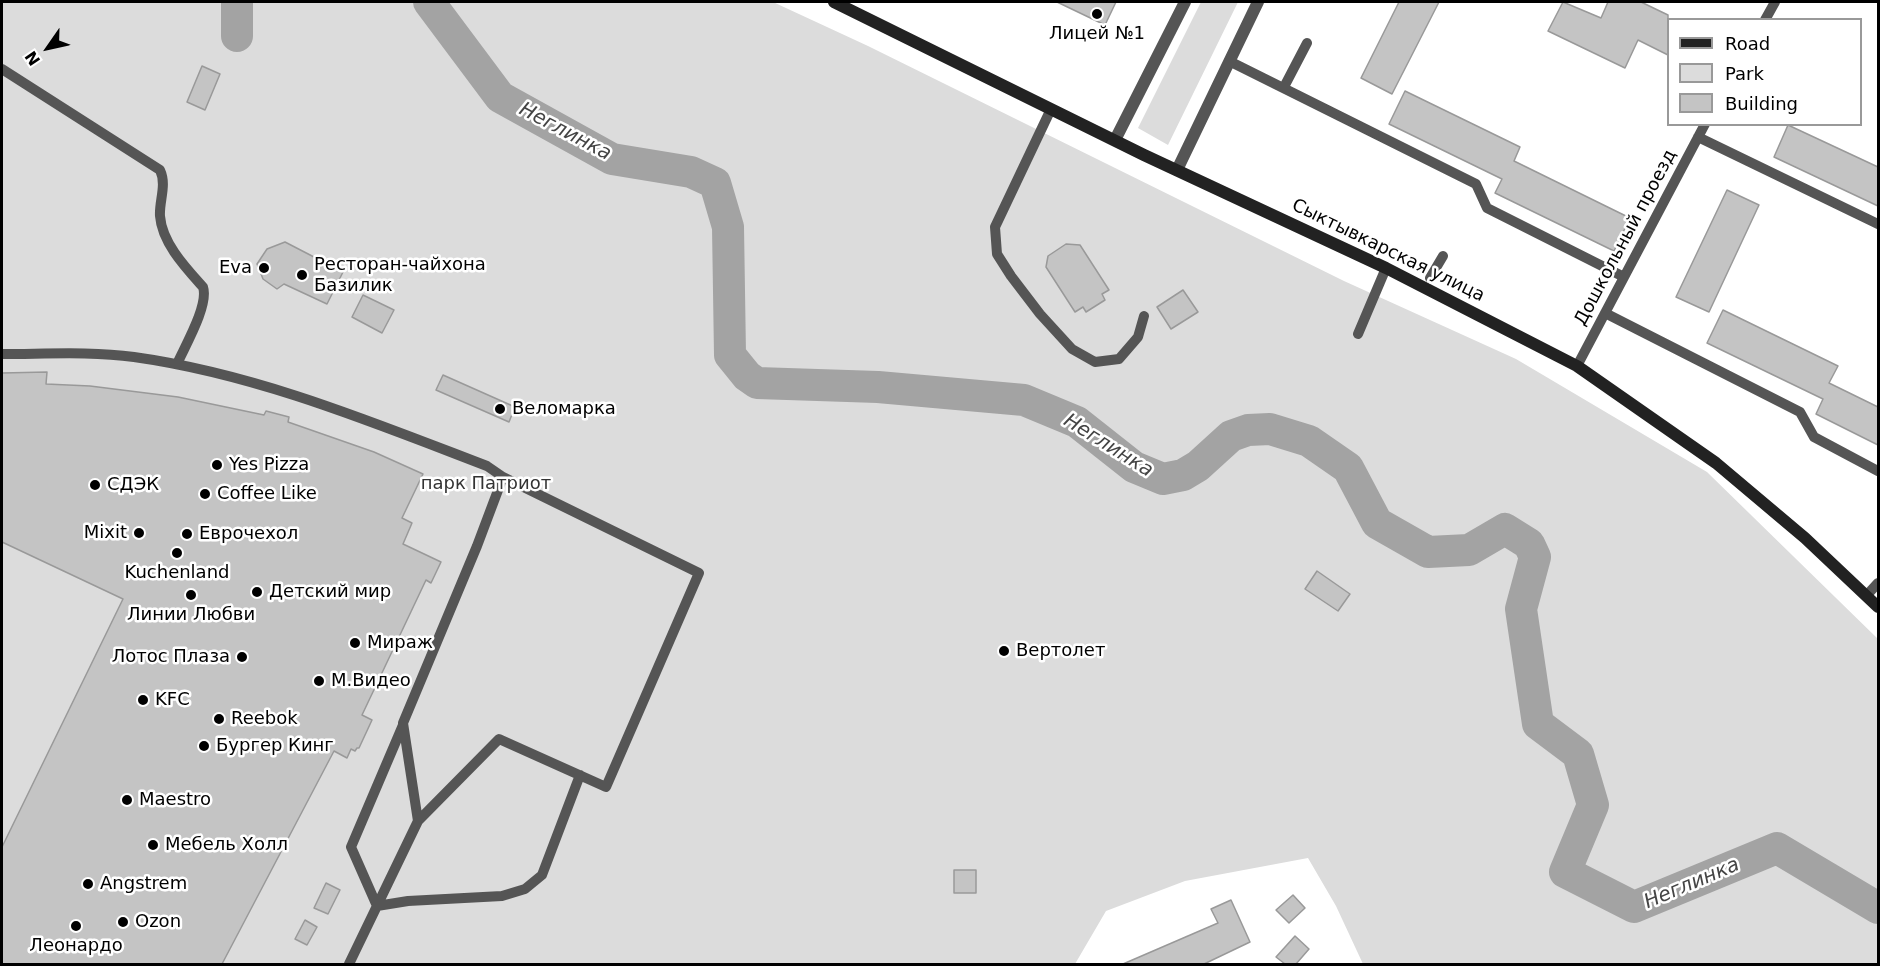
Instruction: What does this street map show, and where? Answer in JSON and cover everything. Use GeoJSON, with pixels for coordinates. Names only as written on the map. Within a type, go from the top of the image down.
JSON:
{"type":"FeatureCollection","features":[{"type":"Feature","properties":{"kind":"street","name":"Сыктывкарская улица"},"geometry":{"type":"LineString","coordinates":[[834,2],[1177,170],[1386,268],[1577,366],[1716,463],[1805,538],[1878,607]]}},
{"type":"Feature","properties":{"kind":"street"},"geometry":{"type":"LineString","coordinates":[[1115,140],[1185,2]]}},
{"type":"Feature","properties":{"kind":"street"},"geometry":{"type":"LineString","coordinates":[[1177,170],[1258,2]]}},
{"type":"Feature","properties":{"kind":"lane"},"geometry":{"type":"LineString","coordinates":[[1766,18],[1775,2]]}},
{"type":"Feature","properties":{"kind":"lane"},"geometry":{"type":"LineString","coordinates":[[1284,87],[1307,42]]}},
{"type":"Feature","properties":{"kind":"lane"},"geometry":{"type":"LineString","coordinates":[[1229,61],[1476,184],[1487,208],[1624,276]]}},
{"type":"Feature","properties":{"kind":"lane"},"geometry":{"type":"LineString","coordinates":[[2,69],[160,170],[164,182],[160,219],[178,257],[203,287],[205,293],[203,304],[177,364]]}},
{"type":"Feature","properties":{"kind":"lane"},"geometry":{"type":"LineString","coordinates":[[1052,109],[995,227],[997,254],[1040,314],[1072,348],[1095,362],[1119,359],[1138,337],[1144,316]]}},
{"type":"Feature","properties":{"kind":"lane","name":"Дошкольный проезд"},"geometry":{"type":"LineString","coordinates":[[1577,366],[1704,126]]}},
{"type":"Feature","properties":{"kind":"lane"},"geometry":{"type":"LineString","coordinates":[[1698,137],[1878,224]]}},
{"type":"Feature","properties":{"kind":"lane"},"geometry":{"type":"LineString","coordinates":[[1430,278],[1443,256]]}},
{"type":"Feature","properties":{"kind":"lane"},"geometry":{"type":"LineString","coordinates":[[1358,334],[1386,268]]}},
{"type":"Feature","properties":{"kind":"lane"},"geometry":{"type":"LineString","coordinates":[[1605,313],[1800,412],[1814,437],[1878,471]]}},
{"type":"Feature","properties":{"kind":"lane"},"geometry":{"type":"LineString","coordinates":[[2,354],[131,356],[177,364],[335,408],[487,466],[503,477],[699,573],[606,787],[499,739],[417,820],[349,964]]}},
{"type":"Feature","properties":{"kind":"lane"},"geometry":{"type":"LineString","coordinates":[[377,906],[351,846],[477,546],[503,477]]}},
{"type":"Feature","properties":{"kind":"lane"},"geometry":{"type":"LineString","coordinates":[[1866,596],[1878,583]]}},
{"type":"Feature","properties":{"kind":"lane"},"geometry":{"type":"LineString","coordinates":[[403,723],[417,820]]}},
{"type":"Feature","properties":{"kind":"lane"},"geometry":{"type":"LineString","coordinates":[[377,906],[408,901],[502,896],[525,889],[542,875],[580,775]]}},
{"type":"Feature","properties":{"kind":"green space","name":"парк Патриот"},"geometry":{"type":"Polygon","coordinates":[[[2,2],[773,2],[868,46],[1344,281],[1516,359],[1707,472],[1878,639],[1878,964],[1363,964],[1336,906],[1308,858],[1185,881],[1106,911],[1075,964],[2,964],[2,2]]]}},
{"type":"Feature","properties":{"kind":"green space"},"geometry":{"type":"Polygon","coordinates":[[[1201,2],[1238,2],[1168,145],[1138,128],[1201,2]]]}},
{"type":"Feature","properties":{"kind":"building","name":"Лицей №1"},"geometry":{"type":"Polygon","coordinates":[[[1057,2],[1116,2],[1105,25],[1057,2]]]}},
{"type":"Feature","properties":{"kind":"building"},"geometry":{"type":"Polygon","coordinates":[[[1399,2],[1439,2],[1392,94],[1361,78],[1399,2]]]}},
{"type":"Feature","properties":{"kind":"building"},"geometry":{"type":"Polygon","coordinates":[[[1563,2],[1601,18],[1608,2],[1641,2],[1668,15],[1667,54],[1638,40],[1625,68],[1548,31],[1563,2]]]}},
{"type":"Feature","properties":{"kind":"building"},"geometry":{"type":"Polygon","coordinates":[[[202,66],[220,74],[205,110],[187,102],[202,66]]]}},
{"type":"Feature","properties":{"kind":"building"},"geometry":{"type":"Polygon","coordinates":[[[1405,91],[1520,147],[1514,161],[1630,218],[1614,251],[1495,193],[1502,179],[1389,124],[1405,91]]]}},
{"type":"Feature","properties":{"kind":"building"},"geometry":{"type":"Polygon","coordinates":[[[1788,126],[1790,126],[1878,167],[1878,206],[1774,157],[1788,126]]]}},
{"type":"Feature","properties":{"kind":"building"},"geometry":{"type":"Polygon","coordinates":[[[1727,190],[1759,205],[1709,312],[1676,297],[1727,190]]]}},
{"type":"Feature","properties":{"kind":"building","name":"Ресторан-чайхона Базилик"},"geometry":{"type":"Polygon","coordinates":[[[285,242],[343,272],[327,304],[284,284],[277,289],[263,279],[257,264],[267,249],[285,242]]]}},
{"type":"Feature","properties":{"kind":"building"},"geometry":{"type":"Polygon","coordinates":[[[1066,244],[1080,245],[1109,290],[1102,294],[1105,300],[1086,312],[1083,307],[1075,312],[1046,267],[1048,256],[1066,244]]]}},
{"type":"Feature","properties":{"kind":"building"},"geometry":{"type":"Polygon","coordinates":[[[1183,290],[1198,312],[1171,329],[1157,307],[1183,290]]]}},
{"type":"Feature","properties":{"kind":"building"},"geometry":{"type":"Polygon","coordinates":[[[363,295],[394,310],[382,333],[352,317],[363,295]]]}},
{"type":"Feature","properties":{"kind":"building"},"geometry":{"type":"Polygon","coordinates":[[[1723,310],[1838,366],[1829,383],[1878,407],[1878,445],[1816,414],[1823,399],[1707,343],[1723,310]]]}},
{"type":"Feature","properties":{"kind":"building","name":"Лотос Плаза"},"geometry":{"type":"Polygon","coordinates":[[[47,372],[46,384],[90,386],[178,397],[264,415],[266,411],[289,417],[288,422],[374,452],[423,474],[402,518],[412,523],[403,544],[441,562],[431,583],[426,580],[362,715],[372,720],[359,748],[355,751],[351,749],[347,758],[334,751],[222,964],[2,964],[2,847],[123,599],[2,542],[2,373],[47,372]]]}},
{"type":"Feature","properties":{"kind":"building"},"geometry":{"type":"Polygon","coordinates":[[[443,375],[515,407],[509,422],[436,390],[443,375]]]}},
{"type":"Feature","properties":{"kind":"building"},"geometry":{"type":"Polygon","coordinates":[[[1317,571],[1350,594],[1338,611],[1305,589],[1317,571]]]}},
{"type":"Feature","properties":{"kind":"building"},"geometry":{"type":"Polygon","coordinates":[[[954,870],[976,870],[976,893],[954,893],[954,870]]]}},
{"type":"Feature","properties":{"kind":"building"},"geometry":{"type":"Polygon","coordinates":[[[326,883],[340,890],[328,914],[314,908],[326,883]]]}},
{"type":"Feature","properties":{"kind":"building"},"geometry":{"type":"Polygon","coordinates":[[[1293,895],[1305,908],[1289,923],[1276,910],[1293,895]]]}},
{"type":"Feature","properties":{"kind":"building"},"geometry":{"type":"Polygon","coordinates":[[[1231,900],[1250,942],[1204,964],[1123,964],[1218,923],[1211,909],[1231,900]]]}},
{"type":"Feature","properties":{"kind":"building"},"geometry":{"type":"Polygon","coordinates":[[[305,920],[317,927],[307,945],[295,939],[305,920]]]}},
{"type":"Feature","properties":{"kind":"building"},"geometry":{"type":"Polygon","coordinates":[[[1295,936],[1309,949],[1296,964],[1285,964],[1276,957],[1295,936]]]}},
{"type":"Feature","properties":{"kind":"waterway","name":"Неглинка"},"geometry":{"type":"LineString","coordinates":[[237,2],[237,36]]}},
{"type":"Feature","properties":{"kind":"waterway","name":"Неглинка"},"geometry":{"type":"LineString","coordinates":[[429,2],[500,97],[612,159],[691,172],[715,183],[728,227],[730,355],[747,376],[757,383],[878,387],[1024,400],[1077,422],[1134,467],[1163,479],[1183,475],[1198,466],[1231,436],[1248,430],[1270,429],[1309,441],[1348,468],[1377,523],[1428,552],[1469,550],[1505,529],[1529,544],[1535,557],[1521,609],[1538,724],[1578,754],[1593,805],[1565,872],[1634,907],[1777,848],[1878,908]]}},
{"type":"Feature","properties":{"kind":"place","name":"Лицей №1"},"geometry":{"type":"Point","coordinates":[1097,14]}},
{"type":"Feature","properties":{"kind":"place","name":"Eva"},"geometry":{"type":"Point","coordinates":[264,268]}},
{"type":"Feature","properties":{"kind":"place","name":"Ресторан-чайхона Базилик"},"geometry":{"type":"Point","coordinates":[302,275]}},
{"type":"Feature","properties":{"kind":"place","name":"Веломарка"},"geometry":{"type":"Point","coordinates":[500,409]}},
{"type":"Feature","properties":{"kind":"place","name":"Yes Pizza"},"geometry":{"type":"Point","coordinates":[217,465]}},
{"type":"Feature","properties":{"kind":"place","name":"СДЭК"},"geometry":{"type":"Point","coordinates":[95,485]}},
{"type":"Feature","properties":{"kind":"place","name":"Coffee Like"},"geometry":{"type":"Point","coordinates":[205,494]}},
{"type":"Feature","properties":{"kind":"place","name":"Mixit"},"geometry":{"type":"Point","coordinates":[139,533]}},
{"type":"Feature","properties":{"kind":"place","name":"Еврочехол"},"geometry":{"type":"Point","coordinates":[187,534]}},
{"type":"Feature","properties":{"kind":"place","name":"Kuchenland"},"geometry":{"type":"Point","coordinates":[177,553]}},
{"type":"Feature","properties":{"kind":"place","name":"Детский мир"},"geometry":{"type":"Point","coordinates":[257,592]}},
{"type":"Feature","properties":{"kind":"place","name":"Линии Любви"},"geometry":{"type":"Point","coordinates":[191,595]}},
{"type":"Feature","properties":{"kind":"place","name":"Мираж"},"geometry":{"type":"Point","coordinates":[355,643]}},
{"type":"Feature","properties":{"kind":"place","name":"Вертолет"},"geometry":{"type":"Point","coordinates":[1004,651]}},
{"type":"Feature","properties":{"kind":"place","name":"Лотос Плаза"},"geometry":{"type":"Point","coordinates":[242,657]}},
{"type":"Feature","properties":{"kind":"place","name":"М.Видео"},"geometry":{"type":"Point","coordinates":[319,681]}},
{"type":"Feature","properties":{"kind":"place","name":"KFC"},"geometry":{"type":"Point","coordinates":[143,700]}},
{"type":"Feature","properties":{"kind":"place","name":"Reebok"},"geometry":{"type":"Point","coordinates":[219,719]}},
{"type":"Feature","properties":{"kind":"place","name":"Бургер Кинг"},"geometry":{"type":"Point","coordinates":[204,746]}},
{"type":"Feature","properties":{"kind":"place","name":"Maestro"},"geometry":{"type":"Point","coordinates":[127,800]}},
{"type":"Feature","properties":{"kind":"place","name":"Мебель Холл"},"geometry":{"type":"Point","coordinates":[153,845]}},
{"type":"Feature","properties":{"kind":"place","name":"Angstrem"},"geometry":{"type":"Point","coordinates":[88,884]}},
{"type":"Feature","properties":{"kind":"place","name":"Ozon"},"geometry":{"type":"Point","coordinates":[123,922]}},
{"type":"Feature","properties":{"kind":"place","name":"Леонардо"},"geometry":{"type":"Point","coordinates":[76,926]}}]}
